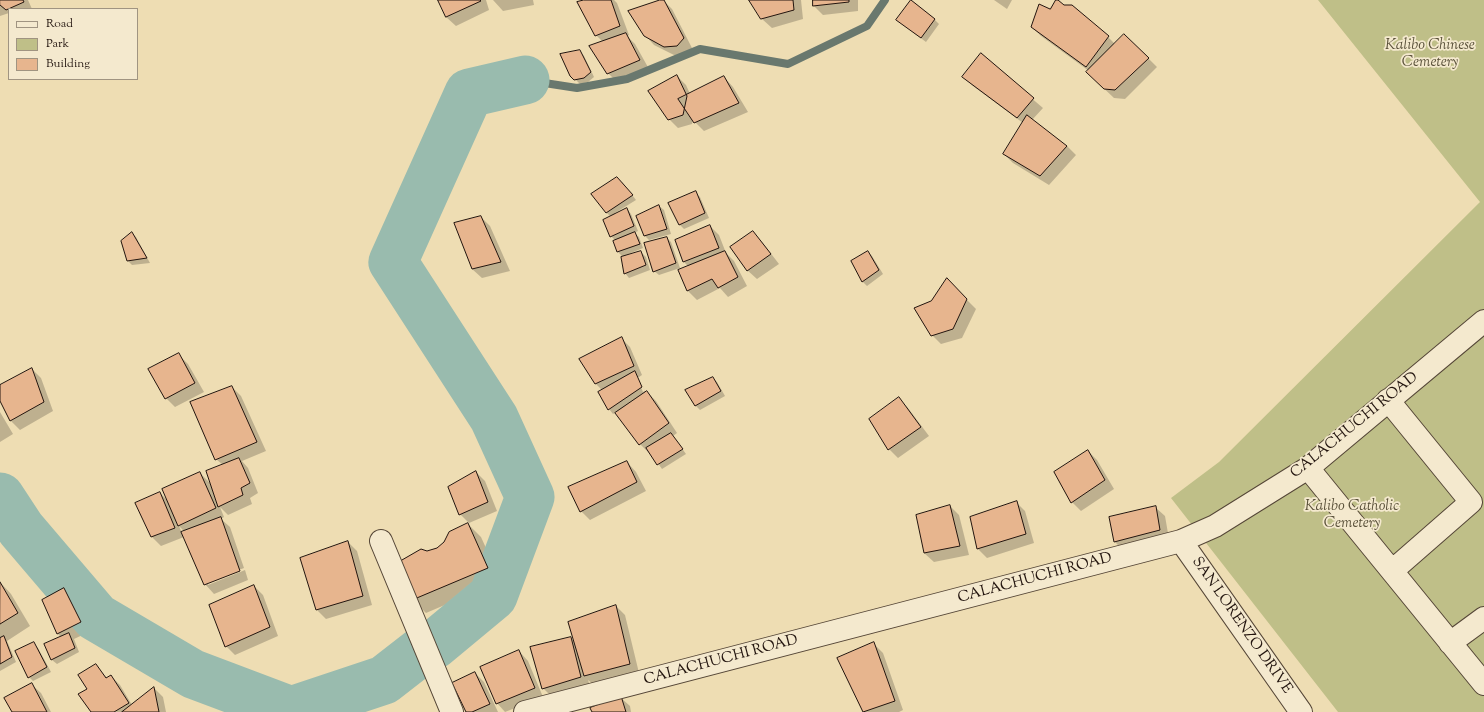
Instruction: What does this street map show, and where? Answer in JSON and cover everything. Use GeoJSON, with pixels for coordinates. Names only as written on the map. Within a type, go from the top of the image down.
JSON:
{"type":"FeatureCollection","features":[{"type":"Feature","properties":{"kind":"street","name":"CALACHUCHI ROAD"},"geometry":{"type":"LineString","coordinates":[[525,712],[1181,541],[1215,526],[1308,468],[1484,321]]}},
{"type":"Feature","properties":{"kind":"street"},"geometry":{"type":"LineString","coordinates":[[1388,400],[1471,502],[1392,572]]}},
{"type":"Feature","properties":{"kind":"street"},"geometry":{"type":"LineString","coordinates":[[1308,468],[1484,684]]}},
{"type":"Feature","properties":{"kind":"street"},"geometry":{"type":"LineString","coordinates":[[381,541],[452,712]]}},
{"type":"Feature","properties":{"kind":"street","name":"SAN LORENZO DRIVE"},"geometry":{"type":"LineString","coordinates":[[1181,541],[1301,712]]}},
{"type":"Feature","properties":{"kind":"street"},"geometry":{"type":"LineString","coordinates":[[1450,643],[1484,618]]}},
{"type":"Feature","properties":{"kind":"green space","name":"Kalibo Catholic Cemetery"},"geometry":{"type":"Polygon","coordinates":[[[1318,0],[1484,0],[1484,712],[1338,712],[1171,498],[1219,462],[1480,202],[1318,0]]]}},
{"type":"Feature","properties":{"kind":"building"},"geometry":{"type":"Polygon","coordinates":[[[0,0],[23,0],[24,2],[6,10],[0,5],[0,0]]]}},
{"type":"Feature","properties":{"kind":"building"},"geometry":{"type":"Polygon","coordinates":[[[438,0],[480,0],[481,1],[446,17],[438,0]]]}},
{"type":"Feature","properties":{"kind":"building"},"geometry":{"type":"Polygon","coordinates":[[[584,0],[611,0],[620,26],[595,36],[577,2],[584,0]]]}},
{"type":"Feature","properties":{"kind":"building"},"geometry":{"type":"Polygon","coordinates":[[[664,0],[684,38],[677,46],[664,47],[644,36],[628,11],[664,0]]]}},
{"type":"Feature","properties":{"kind":"building"},"geometry":{"type":"Polygon","coordinates":[[[749,0],[793,0],[794,10],[761,19],[749,0]]]}},
{"type":"Feature","properties":{"kind":"building"},"geometry":{"type":"Polygon","coordinates":[[[813,0],[849,0],[849,2],[813,6],[813,0]]]}},
{"type":"Feature","properties":{"kind":"building"},"geometry":{"type":"Polygon","coordinates":[[[911,0],[935,19],[921,38],[896,20],[911,0]]]}},
{"type":"Feature","properties":{"kind":"building"},"geometry":{"type":"Polygon","coordinates":[[[1056,0],[1064,5],[1072,5],[1109,36],[1086,67],[1031,27],[1039,4],[1050,9],[1056,0]]]}},
{"type":"Feature","properties":{"kind":"building"},"geometry":{"type":"Polygon","coordinates":[[[626,33],[640,60],[607,74],[589,46],[626,33]]]}},
{"type":"Feature","properties":{"kind":"building"},"geometry":{"type":"Polygon","coordinates":[[[1124,34],[1149,58],[1115,90],[1104,89],[1086,72],[1124,34]]]}},
{"type":"Feature","properties":{"kind":"building"},"geometry":{"type":"Polygon","coordinates":[[[580,50],[591,72],[584,78],[574,80],[570,76],[560,54],[580,50]]]}},
{"type":"Feature","properties":{"kind":"building"},"geometry":{"type":"Polygon","coordinates":[[[981,53],[1034,98],[1017,118],[962,77],[981,53]]]}},
{"type":"Feature","properties":{"kind":"building"},"geometry":{"type":"Polygon","coordinates":[[[677,75],[687,96],[683,115],[668,120],[648,91],[677,75]]]}},
{"type":"Feature","properties":{"kind":"building"},"geometry":{"type":"Polygon","coordinates":[[[724,76],[739,103],[694,123],[678,99],[724,76]]]}},
{"type":"Feature","properties":{"kind":"building"},"geometry":{"type":"Polygon","coordinates":[[[1027,115],[1067,146],[1040,176],[1003,154],[1027,115]]]}},
{"type":"Feature","properties":{"kind":"building"},"geometry":{"type":"Polygon","coordinates":[[[617,177],[633,195],[606,213],[591,194],[617,177]]]}},
{"type":"Feature","properties":{"kind":"building"},"geometry":{"type":"Polygon","coordinates":[[[696,191],[705,213],[679,225],[668,203],[696,191]]]}},
{"type":"Feature","properties":{"kind":"building"},"geometry":{"type":"Polygon","coordinates":[[[659,205],[667,229],[644,236],[636,216],[659,205]]]}},
{"type":"Feature","properties":{"kind":"building"},"geometry":{"type":"Polygon","coordinates":[[[627,208],[634,226],[610,237],[603,220],[627,208]]]}},
{"type":"Feature","properties":{"kind":"building"},"geometry":{"type":"Polygon","coordinates":[[[481,216],[501,262],[472,269],[454,223],[481,216]]]}},
{"type":"Feature","properties":{"kind":"building"},"geometry":{"type":"Polygon","coordinates":[[[710,225],[719,248],[683,262],[675,240],[710,225]]]}},
{"type":"Feature","properties":{"kind":"building"},"geometry":{"type":"Polygon","coordinates":[[[753,231],[771,254],[747,271],[730,247],[753,231]]]}},
{"type":"Feature","properties":{"kind":"building"},"geometry":{"type":"Polygon","coordinates":[[[132,232],[147,258],[127,261],[121,241],[132,232]]]}},
{"type":"Feature","properties":{"kind":"building"},"geometry":{"type":"Polygon","coordinates":[[[635,232],[640,244],[617,252],[613,241],[635,232]]]}},
{"type":"Feature","properties":{"kind":"building"},"geometry":{"type":"Polygon","coordinates":[[[667,237],[676,263],[653,272],[644,243],[667,237]]]}},
{"type":"Feature","properties":{"kind":"building"},"geometry":{"type":"Polygon","coordinates":[[[641,251],[646,265],[624,274],[621,257],[641,251]]]}},
{"type":"Feature","properties":{"kind":"building"},"geometry":{"type":"Polygon","coordinates":[[[725,251],[738,277],[718,288],[712,279],[687,291],[678,270],[725,251]]]}},
{"type":"Feature","properties":{"kind":"building"},"geometry":{"type":"Polygon","coordinates":[[[868,251],[879,270],[862,282],[851,261],[868,251]]]}},
{"type":"Feature","properties":{"kind":"building"},"geometry":{"type":"Polygon","coordinates":[[[947,278],[967,299],[953,329],[931,336],[914,308],[931,301],[947,278]]]}},
{"type":"Feature","properties":{"kind":"building"},"geometry":{"type":"Polygon","coordinates":[[[622,337],[634,366],[595,384],[579,359],[622,337]]]}},
{"type":"Feature","properties":{"kind":"building"},"geometry":{"type":"Polygon","coordinates":[[[179,353],[195,383],[165,399],[148,369],[179,353]]]}},
{"type":"Feature","properties":{"kind":"building"},"geometry":{"type":"Polygon","coordinates":[[[32,368],[44,402],[10,421],[0,401],[0,385],[32,368]]]}},
{"type":"Feature","properties":{"kind":"building"},"geometry":{"type":"Polygon","coordinates":[[[635,371],[642,387],[608,410],[598,392],[635,371]]]}},
{"type":"Feature","properties":{"kind":"building"},"geometry":{"type":"Polygon","coordinates":[[[713,377],[721,391],[695,406],[685,390],[713,377]]]}},
{"type":"Feature","properties":{"kind":"building"},"geometry":{"type":"Polygon","coordinates":[[[232,386],[257,442],[215,460],[190,402],[232,386]]]}},
{"type":"Feature","properties":{"kind":"building"},"geometry":{"type":"Polygon","coordinates":[[[647,391],[669,423],[639,445],[615,413],[647,391]]]}},
{"type":"Feature","properties":{"kind":"building"},"geometry":{"type":"Polygon","coordinates":[[[899,397],[921,427],[888,450],[869,419],[899,397]]]}},
{"type":"Feature","properties":{"kind":"building"},"geometry":{"type":"Polygon","coordinates":[[[671,433],[683,449],[657,465],[646,448],[671,433]]]}},
{"type":"Feature","properties":{"kind":"building"},"geometry":{"type":"Polygon","coordinates":[[[1088,450],[1105,480],[1071,503],[1054,472],[1088,450]]]}},
{"type":"Feature","properties":{"kind":"building"},"geometry":{"type":"Polygon","coordinates":[[[239,458],[250,483],[241,488],[243,495],[218,507],[206,471],[239,458]]]}},
{"type":"Feature","properties":{"kind":"building"},"geometry":{"type":"Polygon","coordinates":[[[627,461],[637,482],[580,512],[568,487],[627,461]]]}},
{"type":"Feature","properties":{"kind":"building"},"geometry":{"type":"Polygon","coordinates":[[[476,471],[488,502],[459,515],[448,487],[476,471]]]}},
{"type":"Feature","properties":{"kind":"building"},"geometry":{"type":"Polygon","coordinates":[[[200,472],[216,508],[178,526],[162,489],[200,472]]]}},
{"type":"Feature","properties":{"kind":"building"},"geometry":{"type":"Polygon","coordinates":[[[160,492],[175,528],[151,537],[135,503],[160,492]]]}},
{"type":"Feature","properties":{"kind":"building"},"geometry":{"type":"Polygon","coordinates":[[[1017,501],[1026,534],[977,549],[970,517],[1017,501]]]}},
{"type":"Feature","properties":{"kind":"building"},"geometry":{"type":"Polygon","coordinates":[[[950,505],[960,546],[924,553],[916,515],[950,505]]]}},
{"type":"Feature","properties":{"kind":"building"},"geometry":{"type":"Polygon","coordinates":[[[1156,506],[1160,530],[1114,542],[1109,517],[1156,506]]]}},
{"type":"Feature","properties":{"kind":"building"},"geometry":{"type":"Polygon","coordinates":[[[221,517],[240,571],[204,585],[181,532],[221,517]]]}},
{"type":"Feature","properties":{"kind":"building"},"geometry":{"type":"Polygon","coordinates":[[[468,523],[488,568],[412,600],[395,564],[421,549],[427,551],[437,548],[444,542],[449,532],[468,523]]]}},
{"type":"Feature","properties":{"kind":"building"},"geometry":{"type":"Polygon","coordinates":[[[348,541],[363,596],[316,610],[300,558],[348,541]]]}},
{"type":"Feature","properties":{"kind":"building"},"geometry":{"type":"Polygon","coordinates":[[[0,582],[18,613],[0,624],[0,582]]]}},
{"type":"Feature","properties":{"kind":"building"},"geometry":{"type":"Polygon","coordinates":[[[254,585],[270,627],[225,647],[209,605],[254,585]]]}},
{"type":"Feature","properties":{"kind":"building"},"geometry":{"type":"Polygon","coordinates":[[[64,588],[81,622],[57,634],[42,600],[64,588]]]}},
{"type":"Feature","properties":{"kind":"building"},"geometry":{"type":"Polygon","coordinates":[[[616,605],[630,664],[584,676],[568,622],[616,605]]]}},
{"type":"Feature","properties":{"kind":"building"},"geometry":{"type":"Polygon","coordinates":[[[69,633],[75,648],[51,660],[44,644],[69,633]]]}},
{"type":"Feature","properties":{"kind":"building"},"geometry":{"type":"Polygon","coordinates":[[[4,636],[12,657],[0,664],[0,638],[4,636]]]}},
{"type":"Feature","properties":{"kind":"building"},"geometry":{"type":"Polygon","coordinates":[[[571,637],[581,677],[542,689],[530,647],[571,637]]]}},
{"type":"Feature","properties":{"kind":"building"},"geometry":{"type":"Polygon","coordinates":[[[34,642],[47,667],[28,678],[15,651],[34,642]]]}},
{"type":"Feature","properties":{"kind":"building"},"geometry":{"type":"Polygon","coordinates":[[[874,642],[895,701],[863,712],[837,658],[874,642]]]}},
{"type":"Feature","properties":{"kind":"building"},"geometry":{"type":"Polygon","coordinates":[[[519,650],[535,688],[496,704],[480,667],[519,650]]]}},
{"type":"Feature","properties":{"kind":"building"},"geometry":{"type":"Polygon","coordinates":[[[96,664],[106,678],[111,675],[129,703],[114,712],[91,712],[78,694],[87,689],[78,675],[96,664]]]}},
{"type":"Feature","properties":{"kind":"building"},"geometry":{"type":"Polygon","coordinates":[[[475,672],[490,704],[472,712],[466,712],[452,683],[475,672]]]}},
{"type":"Feature","properties":{"kind":"building"},"geometry":{"type":"Polygon","coordinates":[[[32,683],[47,712],[12,712],[4,698],[32,683]]]}},
{"type":"Feature","properties":{"kind":"building"},"geometry":{"type":"Polygon","coordinates":[[[154,687],[159,712],[122,712],[154,687]]]}},
{"type":"Feature","properties":{"kind":"building"},"geometry":{"type":"Polygon","coordinates":[[[621,696],[626,712],[592,712],[590,708],[621,696]]]}},
{"type":"Feature","properties":{"kind":"waterway"},"geometry":{"type":"LineString","coordinates":[[525,80],[577,88],[627,79],[700,49],[788,64],[867,26],[885,0]]}},
{"type":"Feature","properties":{"kind":"waterway"},"geometry":{"type":"LineString","coordinates":[[434,645],[493,596],[530,497],[494,418],[393,262],[469,93],[525,80]]}},
{"type":"Feature","properties":{"kind":"waterway"},"geometry":{"type":"LineString","coordinates":[[0,497],[21,529],[96,617],[193,674],[291,711],[384,680],[420,652]]}},
{"type":"Feature","properties":{"kind":"park label","name":"Kalibo Chinese Cemetery"},"geometry":{"type":"Point","coordinates":[1430,54]}}]}
